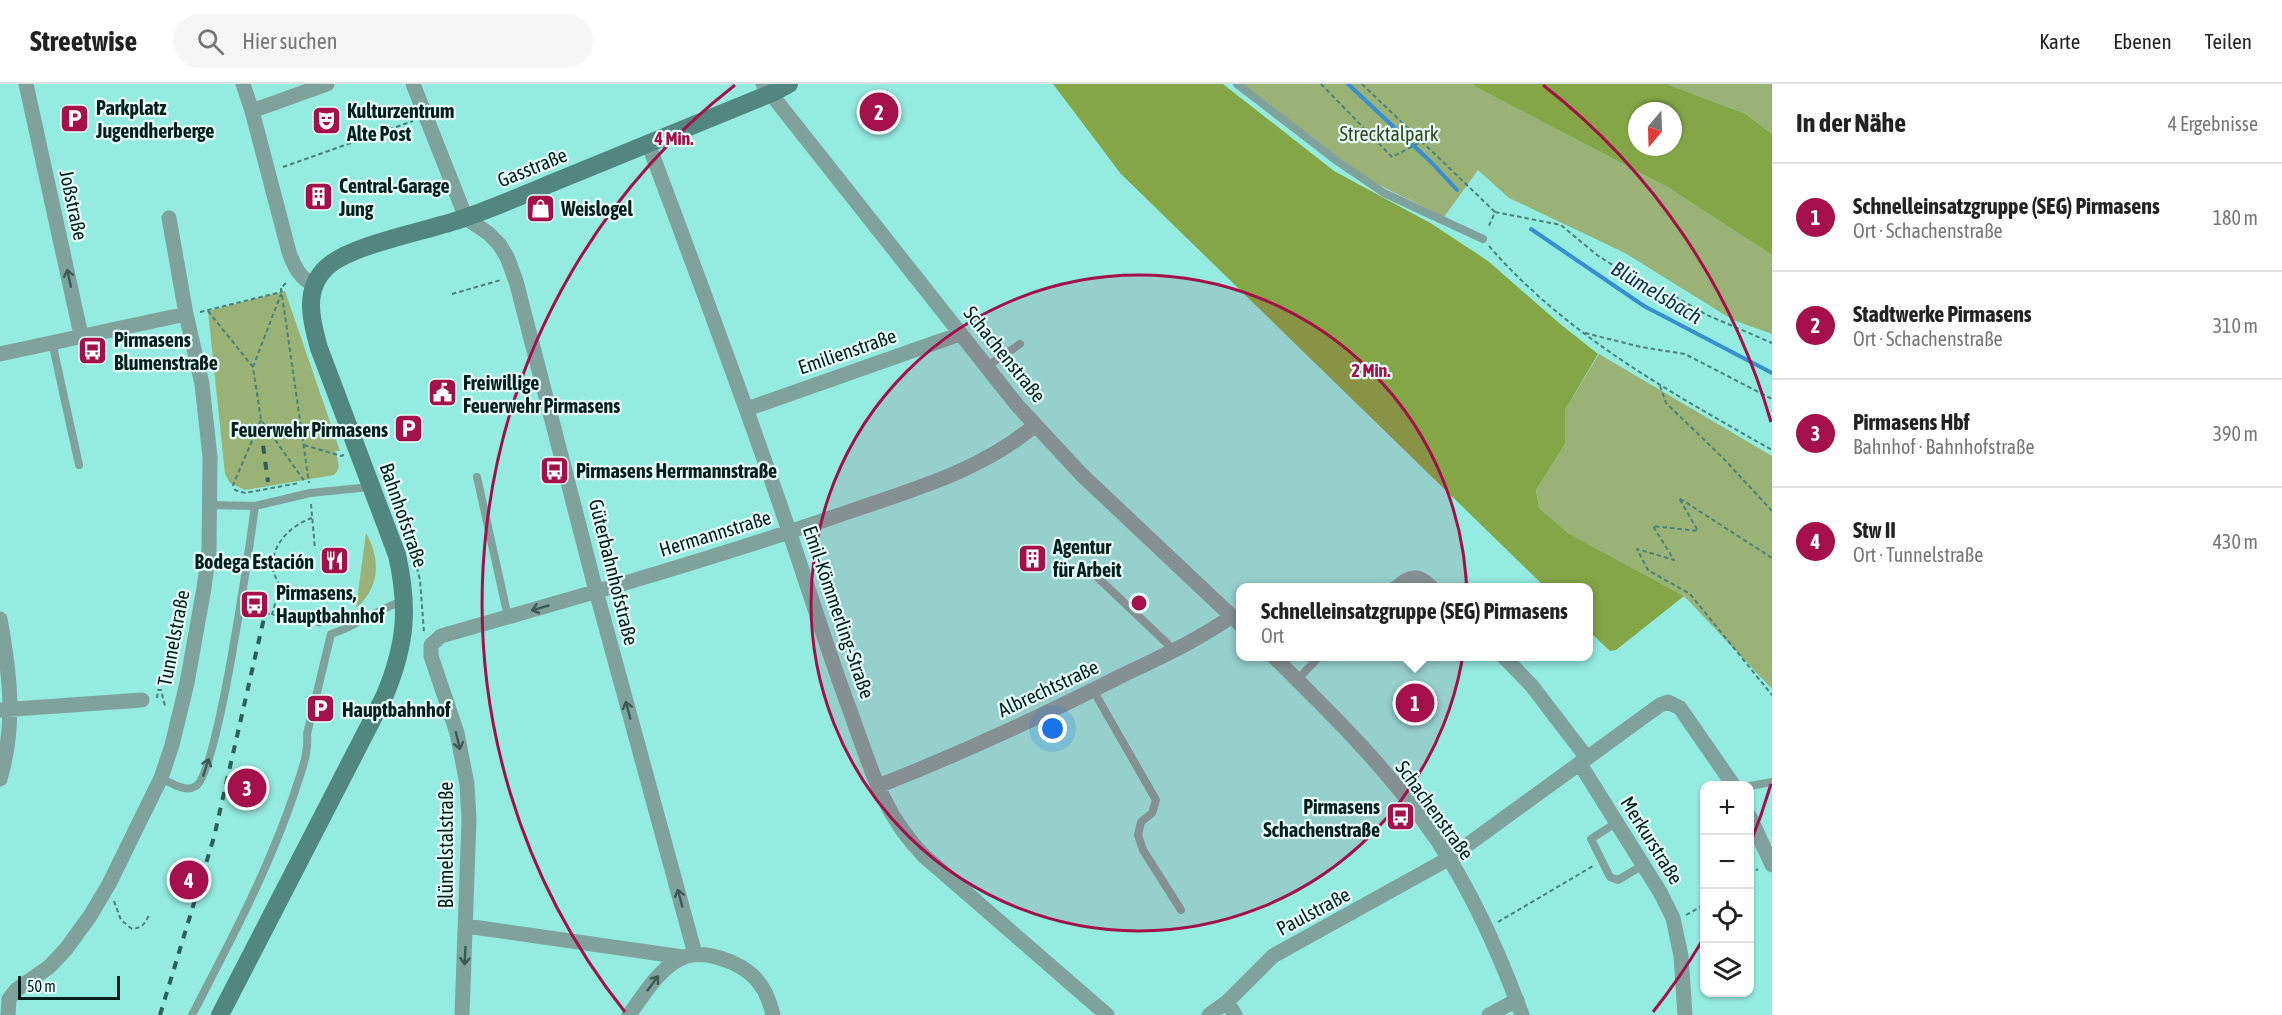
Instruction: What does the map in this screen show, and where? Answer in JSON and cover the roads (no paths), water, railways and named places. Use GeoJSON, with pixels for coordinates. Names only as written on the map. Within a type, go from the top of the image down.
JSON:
{"type":"FeatureCollection","features":[{"type":"Feature","properties":{"kind":"street","name":"Joßstraße"},"geometry":{"type":"LineString","coordinates":[[26,84],[81,335]]}},
{"type":"Feature","properties":{"kind":"street"},"geometry":{"type":"LineString","coordinates":[[243,84],[269,172],[288,252],[297,272],[314,285]]}},
{"type":"Feature","properties":{"kind":"street"},"geometry":{"type":"LineString","coordinates":[[252,111],[327,84]]}},
{"type":"Feature","properties":{"kind":"street"},"geometry":{"type":"LineString","coordinates":[[413,84],[466,218]]}},
{"type":"Feature","properties":{"kind":"street","name":"Gasstraße"},"geometry":{"type":"LineString","coordinates":[[314,285],[326,268],[354,251],[466,218],[648,143],[768,88],[789,84]]}},
{"type":"Feature","properties":{"kind":"street","name":"Schachenstraße"},"geometry":{"type":"LineString","coordinates":[[768,88],[986,367],[1035,425],[1082,475],[1236,621]]}},
{"type":"Feature","properties":{"kind":"street","name":"Emil-Kömmerling-Straße"},"geometry":{"type":"LineString","coordinates":[[648,143],[747,409],[830,657],[878,786],[899,828],[924,856],[1107,1015]]}},
{"type":"Feature","properties":{"kind":"street","name":"Tunnelstraße"},"geometry":{"type":"LineString","coordinates":[[8,1015],[9,999],[16,990],[49,967],[66,949],[90,916],[109,884],[161,778],[172,745],[200,616],[209,550],[207,424],[169,218]]}},
{"type":"Feature","properties":{"kind":"street","name":"Güterbahnhofstraße"},"geometry":{"type":"LineString","coordinates":[[466,218],[489,233],[499,244],[507,257],[514,277],[689,956]]}},
{"type":"Feature","properties":{"kind":"street","name":"Bahnhofstraße"},"geometry":{"type":"LineString","coordinates":[[220,1015],[394,673],[400,654],[405,617],[405,600],[397,555],[316,337],[310,306],[314,285]]}},
{"type":"Feature","properties":{"kind":"street"},"geometry":{"type":"LineString","coordinates":[[0,354],[186,314]]}},
{"type":"Feature","properties":{"kind":"street","name":"Emilienstraße"},"geometry":{"type":"LineString","coordinates":[[747,409],[960,334]]}},
{"type":"Feature","properties":{"kind":"street","name":"Hermannstraße"},"geometry":{"type":"LineString","coordinates":[[431,645],[441,636],[790,532],[925,485],[978,464],[1035,425]]}},
{"type":"Feature","properties":{"kind":"street"},"geometry":{"type":"LineString","coordinates":[[1402,583],[1414,577],[1427,583]]}},
{"type":"Feature","properties":{"kind":"street"},"geometry":{"type":"LineString","coordinates":[[0,619],[10,681],[5,709],[10,729],[0,778]]}},
{"type":"Feature","properties":{"kind":"street","name":"Albrechtstraße"},"geometry":{"type":"LineString","coordinates":[[878,786],[924,768],[1236,621]]}},
{"type":"Feature","properties":{"kind":"street","name":"Blümelstalstraße"},"geometry":{"type":"LineString","coordinates":[[431,645],[431,656],[457,733],[467,784],[469,820],[462,1015]]}},
{"type":"Feature","properties":{"kind":"street","name":"Schachenstraße"},"geometry":{"type":"LineString","coordinates":[[1277,661],[1375,762],[1418,815],[1448,859],[1486,929],[1522,1015]]}},
{"type":"Feature","properties":{"kind":"street","name":"Merkurstraße"},"geometry":{"type":"LineString","coordinates":[[1507,661],[1532,686],[1583,761],[1673,918],[1681,956],[1685,1015]]}},
{"type":"Feature","properties":{"kind":"street","name":"Paulstraße"},"geometry":{"type":"LineString","coordinates":[[1209,1015],[1231,1009],[1273,956],[1448,859],[1660,705],[1668,702],[1680,708],[1731,781]]}},
{"type":"Feature","properties":{"kind":"street"},"geometry":{"type":"LineString","coordinates":[[5,709],[149,703]]}},
{"type":"Feature","properties":{"kind":"street"},"geometry":{"type":"LineString","coordinates":[[1754,827],[1772,865]]}},
{"type":"Feature","properties":{"kind":"street"},"geometry":{"type":"LineString","coordinates":[[466,926],[724,960],[741,967],[755,978],[764,990],[773,1015]]}},
{"type":"Feature","properties":{"kind":"street"},"geometry":{"type":"LineString","coordinates":[[629,1015],[659,975],[689,956]]}},
{"type":"Feature","properties":{"kind":"street"},"geometry":{"type":"LineString","coordinates":[[1489,1015],[1517,1000]]}},
{"type":"Feature","properties":{"kind":"lane"},"geometry":{"type":"LineString","coordinates":[[1237,84],[1337,161],[1384,193],[1483,239]]}},
{"type":"Feature","properties":{"kind":"lane"},"geometry":{"type":"LineString","coordinates":[[52,342],[79,465]]}},
{"type":"Feature","properties":{"kind":"lane"},"geometry":{"type":"LineString","coordinates":[[986,367],[1020,344]]}},
{"type":"Feature","properties":{"kind":"lane"},"geometry":{"type":"LineString","coordinates":[[477,477],[508,617]]}},
{"type":"Feature","properties":{"kind":"lane"},"geometry":{"type":"LineString","coordinates":[[210,505],[255,506],[310,493],[372,486]]}},
{"type":"Feature","properties":{"kind":"lane"},"geometry":{"type":"LineString","coordinates":[[161,778],[188,788],[201,781],[206,770],[220,714],[239,613],[255,506]]}},
{"type":"Feature","properties":{"kind":"lane"},"geometry":{"type":"LineString","coordinates":[[1094,574],[1174,650]]}},
{"type":"Feature","properties":{"kind":"lane"},"geometry":{"type":"LineString","coordinates":[[192,1015],[245,913],[284,822],[309,748],[307,734],[331,634],[355,625],[391,604],[405,600]]}},
{"type":"Feature","properties":{"kind":"lane"},"geometry":{"type":"LineString","coordinates":[[1297,680],[1316,661]]}},
{"type":"Feature","properties":{"kind":"lane"},"geometry":{"type":"LineString","coordinates":[[1409,661],[1414,666]]}},
{"type":"Feature","properties":{"kind":"lane"},"geometry":{"type":"LineString","coordinates":[[1093,690],[1156,800],[1152,813],[1141,822],[1138,835],[1143,850],[1181,910]]}},
{"type":"Feature","properties":{"kind":"lane"},"geometry":{"type":"LineString","coordinates":[[1754,785],[1772,782]]}},
{"type":"Feature","properties":{"kind":"lane"},"geometry":{"type":"LineString","coordinates":[[1617,822],[1591,839],[1610,877],[1618,880],[1643,865]]}},
{"type":"Feature","properties":{"kind":"waterway","name":"Blümelsbach"},"geometry":{"type":"LineString","coordinates":[[1348,84],[1431,162],[1457,190]]}},
{"type":"Feature","properties":{"kind":"waterway","name":"Blümelsbach"},"geometry":{"type":"LineString","coordinates":[[1531,229],[1644,306],[1772,373]]}},
{"type":"Feature","properties":{"kind":"railway"},"geometry":{"type":"LineString","coordinates":[[261,430],[268,482]]}},
{"type":"Feature","properties":{"kind":"railway"},"geometry":{"type":"LineString","coordinates":[[160,1015],[214,837],[264,618]]}},
{"type":"Feature","properties":{"kind":"place","name":"Stadtwerke Pirmasens"},"geometry":{"type":"Point","coordinates":[879,112]}},
{"type":"Feature","properties":{"kind":"place","name":"Parkplatz Jugendherberge"},"geometry":{"type":"Point","coordinates":[75,118]}},
{"type":"Feature","properties":{"kind":"place","name":"Kulturzentrum Alte Post"},"geometry":{"type":"Point","coordinates":[326,121]}},
{"type":"Feature","properties":{"kind":"place","name":"Central-Garage Jung"},"geometry":{"type":"Point","coordinates":[318,197]}},
{"type":"Feature","properties":{"kind":"place","name":"Weislogel"},"geometry":{"type":"Point","coordinates":[540,208]}},
{"type":"Feature","properties":{"kind":"place","name":"Pirmasens Blumenstraße"},"geometry":{"type":"Point","coordinates":[93,350]}},
{"type":"Feature","properties":{"kind":"place","name":"Freiwillige Feuerwehr Pirmasens"},"geometry":{"type":"Point","coordinates":[442,393]}},
{"type":"Feature","properties":{"kind":"place","name":"Feuerwehr Pirmasens"},"geometry":{"type":"Point","coordinates":[409,429]}},
{"type":"Feature","properties":{"kind":"place","name":"Pirmasens Herrmannstraße"},"geometry":{"type":"Point","coordinates":[555,470]}},
{"type":"Feature","properties":{"kind":"place","name":"Agentur für Arbeit"},"geometry":{"type":"Point","coordinates":[1032,558]}},
{"type":"Feature","properties":{"kind":"place","name":"Bodega Estación"},"geometry":{"type":"Point","coordinates":[335,561]}},
{"type":"Feature","properties":{"kind":"place","name":"Pirmasens, Hauptbahnhof"},"geometry":{"type":"Point","coordinates":[255,604]}},
{"type":"Feature","properties":{"kind":"place","name":"Schnelleinsatzgruppe (SEG) Pirmasens"},"geometry":{"type":"Point","coordinates":[1415,703]}},
{"type":"Feature","properties":{"kind":"place","name":"Hauptbahnhof"},"geometry":{"type":"Point","coordinates":[321,709]}},
{"type":"Feature","properties":{"kind":"place","name":"Pirmasens Hbf"},"geometry":{"type":"Point","coordinates":[247,788]}},
{"type":"Feature","properties":{"kind":"place","name":"Pirmasens Schachenstraße"},"geometry":{"type":"Point","coordinates":[1401,817]}},
{"type":"Feature","properties":{"kind":"place","name":"Stw II"},"geometry":{"type":"Point","coordinates":[189,880]}},
{"type":"Feature","properties":{"kind":"park label","name":"Strecktalpark"},"geometry":{"type":"Point","coordinates":[1389,133]}}]}
